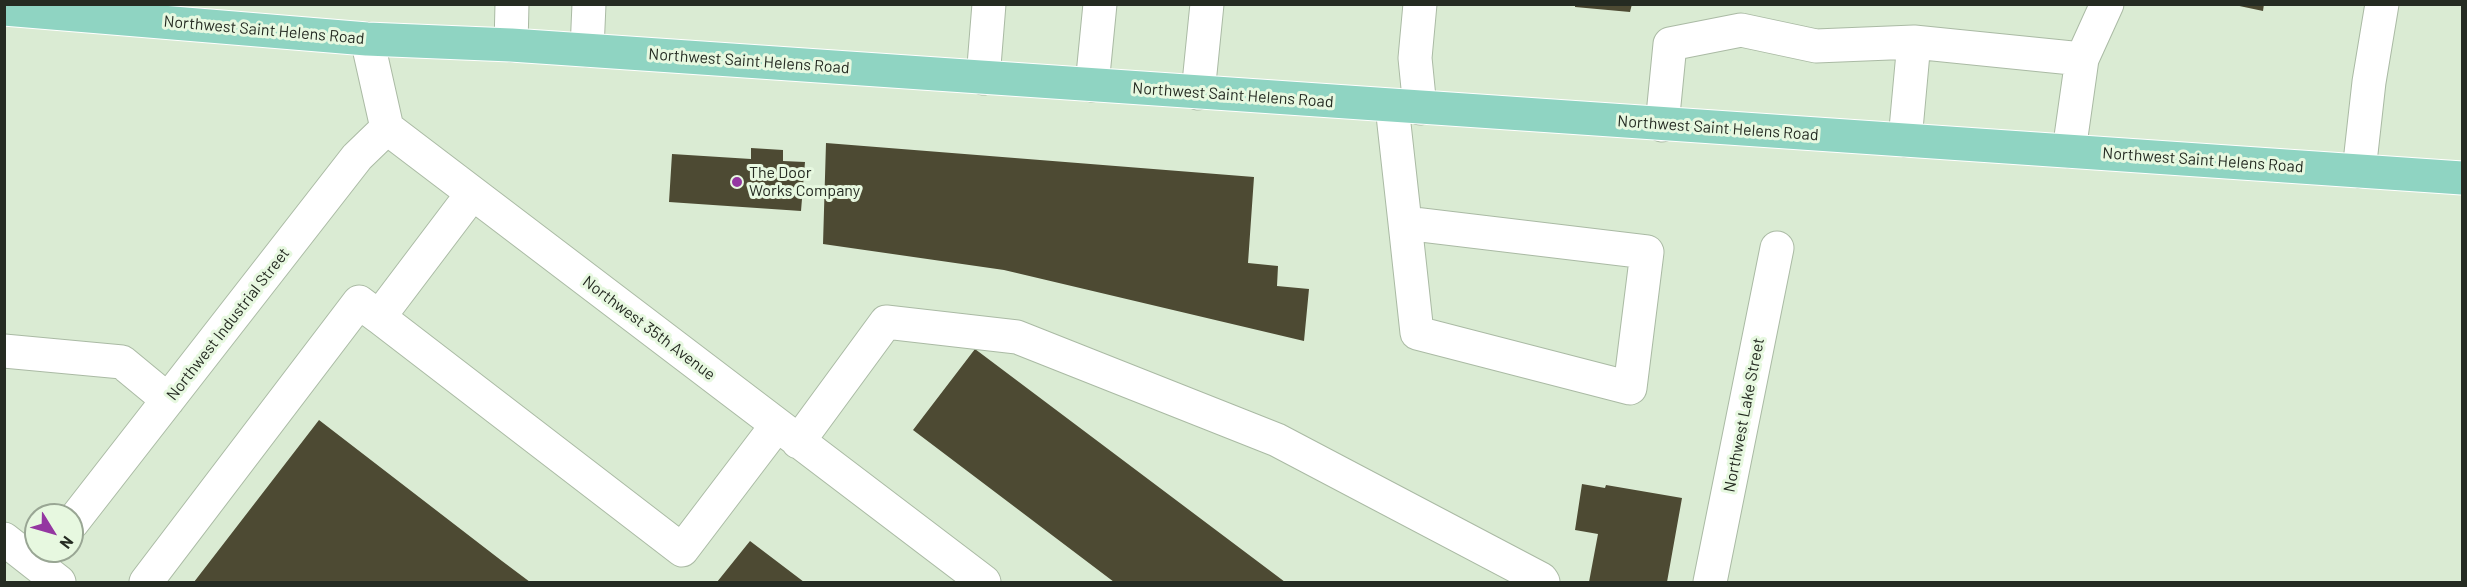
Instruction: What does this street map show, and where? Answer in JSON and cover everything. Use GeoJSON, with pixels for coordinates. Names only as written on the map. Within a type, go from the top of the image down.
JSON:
{"type":"FeatureCollection","features":[{"type":"Feature","properties":{"kind":"main road","name":"Northwest Saint Helens Road"},"geometry":{"type":"LineString","coordinates":[[4,9],[367,39],[511,45],[2463,178]]}},
{"type":"Feature","properties":{"kind":"street"},"geometry":{"type":"LineString","coordinates":[[511,45],[512,4]]}},
{"type":"Feature","properties":{"kind":"street"},"geometry":{"type":"LineString","coordinates":[[586,50],[589,4]]}},
{"type":"Feature","properties":{"kind":"street"},"geometry":{"type":"LineString","coordinates":[[983,78],[989,4]]}},
{"type":"Feature","properties":{"kind":"street"},"geometry":{"type":"LineString","coordinates":[[1092,85],[1100,4]]}},
{"type":"Feature","properties":{"kind":"street"},"geometry":{"type":"LineString","coordinates":[[1198,93],[1207,4]]}},
{"type":"Feature","properties":{"kind":"street"},"geometry":{"type":"LineString","coordinates":[[1405,223],[1647,252],[1630,387],[1417,333],[1405,223],[1406,107],[1415,58],[1420,4]]}},
{"type":"Feature","properties":{"kind":"street"},"geometry":{"type":"LineString","coordinates":[[2069,151],[2082,59],[2107,4]]}},
{"type":"Feature","properties":{"kind":"street"},"geometry":{"type":"LineString","coordinates":[[2359,171],[2369,82],[2382,4]]}},
{"type":"Feature","properties":{"kind":"street"},"geometry":{"type":"LineString","coordinates":[[1662,124],[1670,44],[1741,30],[1816,46],[1914,42],[2082,59]]}},
{"type":"Feature","properties":{"kind":"street"},"geometry":{"type":"LineString","coordinates":[[367,39],[387,128]]}},
{"type":"Feature","properties":{"kind":"street"},"geometry":{"type":"LineString","coordinates":[[1905,140],[1914,42]]}},
{"type":"Feature","properties":{"kind":"street","name":"Northwest 35th Avenue"},"geometry":{"type":"LineString","coordinates":[[387,128],[984,582]]}},
{"type":"Feature","properties":{"kind":"street","name":"Northwest Industrial Street"},"geometry":{"type":"LineString","coordinates":[[84,508],[357,157],[387,128]]}},
{"type":"Feature","properties":{"kind":"street"},"geometry":{"type":"LineString","coordinates":[[379,317],[472,194]]}},
{"type":"Feature","properties":{"kind":"street","name":"Northwest Lake Street"},"geometry":{"type":"LineString","coordinates":[[1710,582],[1777,248]]}},
{"type":"Feature","properties":{"kind":"street"},"geometry":{"type":"LineString","coordinates":[[146,582],[359,302],[682,550],[886,322],[1017,337],[1277,440],[1542,579],[1543,582]]}},
{"type":"Feature","properties":{"kind":"street"},"geometry":{"type":"LineString","coordinates":[[4,351],[122,362],[168,400]]}},
{"type":"Feature","properties":{"kind":"street"},"geometry":{"type":"LineString","coordinates":[[4,539],[43,571]]}},
{"type":"Feature","properties":{"kind":"building"},"geometry":{"type":"Polygon","coordinates":[[[1575,4],[1632,4],[1630,12],[1575,7],[1575,4]]]}},
{"type":"Feature","properties":{"kind":"building"},"geometry":{"type":"Polygon","coordinates":[[[2230,4],[2264,4],[2263,11],[2230,4]]]}},
{"type":"Feature","properties":{"kind":"building"},"geometry":{"type":"Polygon","coordinates":[[[826,143],[1254,177],[1248,263],[1278,266],[1277,286],[1309,289],[1304,341],[1004,270],[823,244],[826,143]]]}},
{"type":"Feature","properties":{"kind":"building","name":"The Door Works Company"},"geometry":{"type":"Polygon","coordinates":[[[751,148],[783,150],[783,161],[805,162],[801,211],[669,202],[672,154],[751,159],[751,148]]]}},
{"type":"Feature","properties":{"kind":"building"},"geometry":{"type":"Polygon","coordinates":[[[975,349],[1285,582],[1114,582],[913,430],[975,349]]]}},
{"type":"Feature","properties":{"kind":"building"},"geometry":{"type":"Polygon","coordinates":[[[319,420],[502,561],[530,582],[194,582],[319,420]]]}},
{"type":"Feature","properties":{"kind":"building"},"geometry":{"type":"Polygon","coordinates":[[[1582,484],[1605,488],[1606,485],[1682,498],[1667,582],[1589,582],[1598,534],[1575,530],[1582,484]]]}},
{"type":"Feature","properties":{"kind":"building"},"geometry":{"type":"Polygon","coordinates":[[[750,541],[804,582],[717,582],[750,541]]]}},
{"type":"Feature","properties":{"kind":"place","name":"The Door Works Company"},"geometry":{"type":"Point","coordinates":[737,182]}}]}
